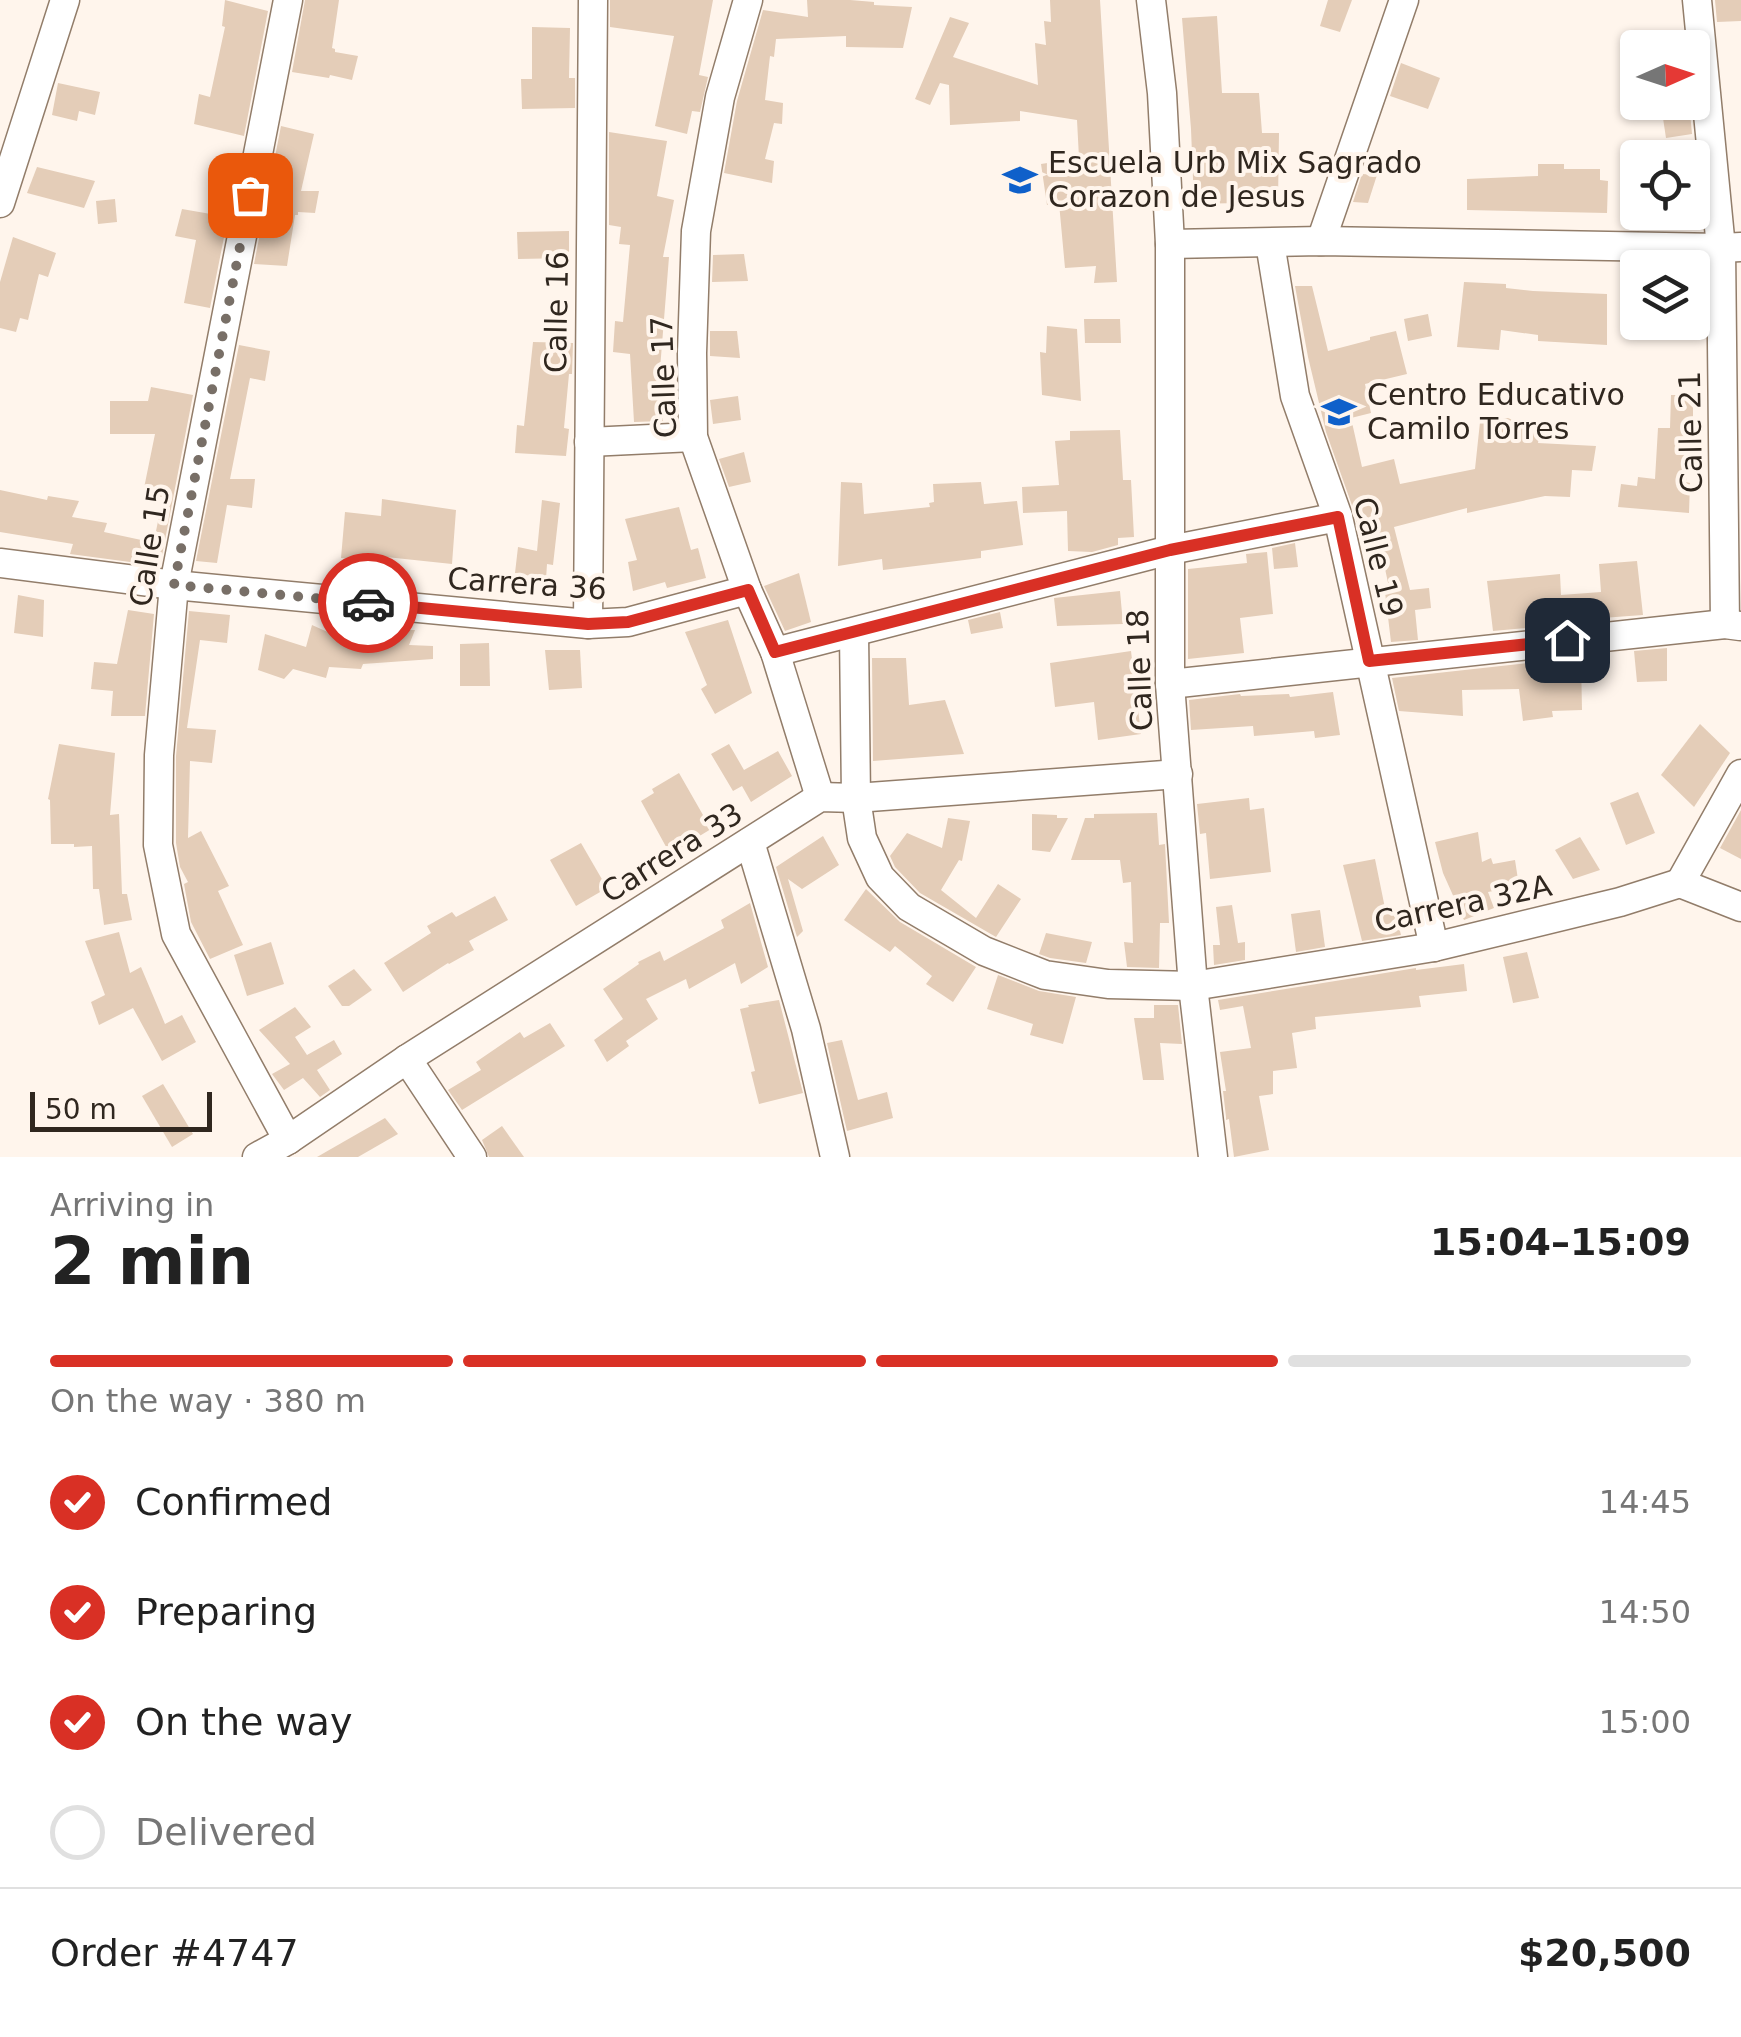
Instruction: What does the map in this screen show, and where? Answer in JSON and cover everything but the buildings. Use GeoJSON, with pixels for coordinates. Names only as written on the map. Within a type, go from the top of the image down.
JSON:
{"type":"FeatureCollection","features":[{"type":"Feature","properties":{"kind":"street"},"geometry":{"type":"LineString","coordinates":[[0,202],[65,0]]}},
{"type":"Feature","properties":{"kind":"street","name":"Calle 15"},"geometry":{"type":"LineString","coordinates":[[288,0],[174,585],[160,755],[158,845],[176,934],[288,1140]]}},
{"type":"Feature","properties":{"kind":"street","name":"Calle 16"},"geometry":{"type":"LineString","coordinates":[[588,624],[593,0]]}},
{"type":"Feature","properties":{"kind":"street","name":"Calle 17"},"geometry":{"type":"LineString","coordinates":[[748,0],[720,97],[696,231],[693,436],[748,590],[775,652],[820,797]]}},
{"type":"Feature","properties":{"kind":"street","name":"Calle 18"},"geometry":{"type":"LineString","coordinates":[[1151,0],[1162,93],[1170,244],[1170,684],[1193,986],[1212,1157]]}},
{"type":"Feature","properties":{"kind":"street"},"geometry":{"type":"LineString","coordinates":[[1321,241],[1404,0]]}},
{"type":"Feature","properties":{"kind":"street","name":"Calle 21"},"geometry":{"type":"LineString","coordinates":[[1697,0],[1731,247],[1733,625]]}},
{"type":"Feature","properties":{"kind":"street"},"geometry":{"type":"LineString","coordinates":[[1170,244],[1321,241],[1731,247]]}},
{"type":"Feature","properties":{"kind":"street","name":"Calle 19"},"geometry":{"type":"LineString","coordinates":[[1270,243],[1295,396],[1338,517],[1434,948]]}},
{"type":"Feature","properties":{"kind":"street"},"geometry":{"type":"LineString","coordinates":[[588,442],[693,436]]}},
{"type":"Feature","properties":{"kind":"street"},"geometry":{"type":"LineString","coordinates":[[775,652],[1170,550],[1338,517]]}},
{"type":"Feature","properties":{"kind":"street","name":"Carrera 36"},"geometry":{"type":"LineString","coordinates":[[0,564],[174,585],[588,624],[628,622],[748,590]]}},
{"type":"Feature","properties":{"kind":"street"},"geometry":{"type":"LineString","coordinates":[[1170,684],[1733,625]]}},
{"type":"Feature","properties":{"kind":"street"},"geometry":{"type":"LineString","coordinates":[[854,632],[856,798],[862,838],[880,877],[909,906],[984,951],[1045,976],[1108,984],[1193,986]]}},
{"type":"Feature","properties":{"kind":"street"},"geometry":{"type":"LineString","coordinates":[[820,797],[856,798],[1178,774]]}},
{"type":"Feature","properties":{"kind":"street"},"geometry":{"type":"LineString","coordinates":[[1741,774],[1680,883],[1741,907]]}},
{"type":"Feature","properties":{"kind":"street","name":"Carrera 33"},"geometry":{"type":"LineString","coordinates":[[256,1157],[820,797]]}},
{"type":"Feature","properties":{"kind":"street"},"geometry":{"type":"LineString","coordinates":[[750,842],[806,1029],[835,1157]]}},
{"type":"Feature","properties":{"kind":"street","name":"Carrera 32A"},"geometry":{"type":"LineString","coordinates":[[1193,986],[1434,948],[1620,902],[1680,883]]}},
{"type":"Feature","properties":{"kind":"street"},"geometry":{"type":"LineString","coordinates":[[407,1058],[472,1157]]}},
{"type":"Feature","properties":{"kind":"way so far"},"geometry":{"type":"LineString","coordinates":[[250,195],[174,585],[368,603]]}},
{"type":"Feature","properties":{"kind":"place","name":"Escuela Urb Mix Sagrado Corazon de Jesus"},"geometry":{"type":"Point","coordinates":[1020,180]}},
{"type":"Feature","properties":{"kind":"place","name":"Centro Educativo Camilo Torres"},"geometry":{"type":"Point","coordinates":[1339,412]}},
{"type":"Feature","properties":{"kind":"route"},"geometry":{"type":"LineString","coordinates":[[368,603],[588,624],[628,622],[748,590],[775,652],[1170,550],[1338,517],[1369,661],[1567,640]]}}]}
